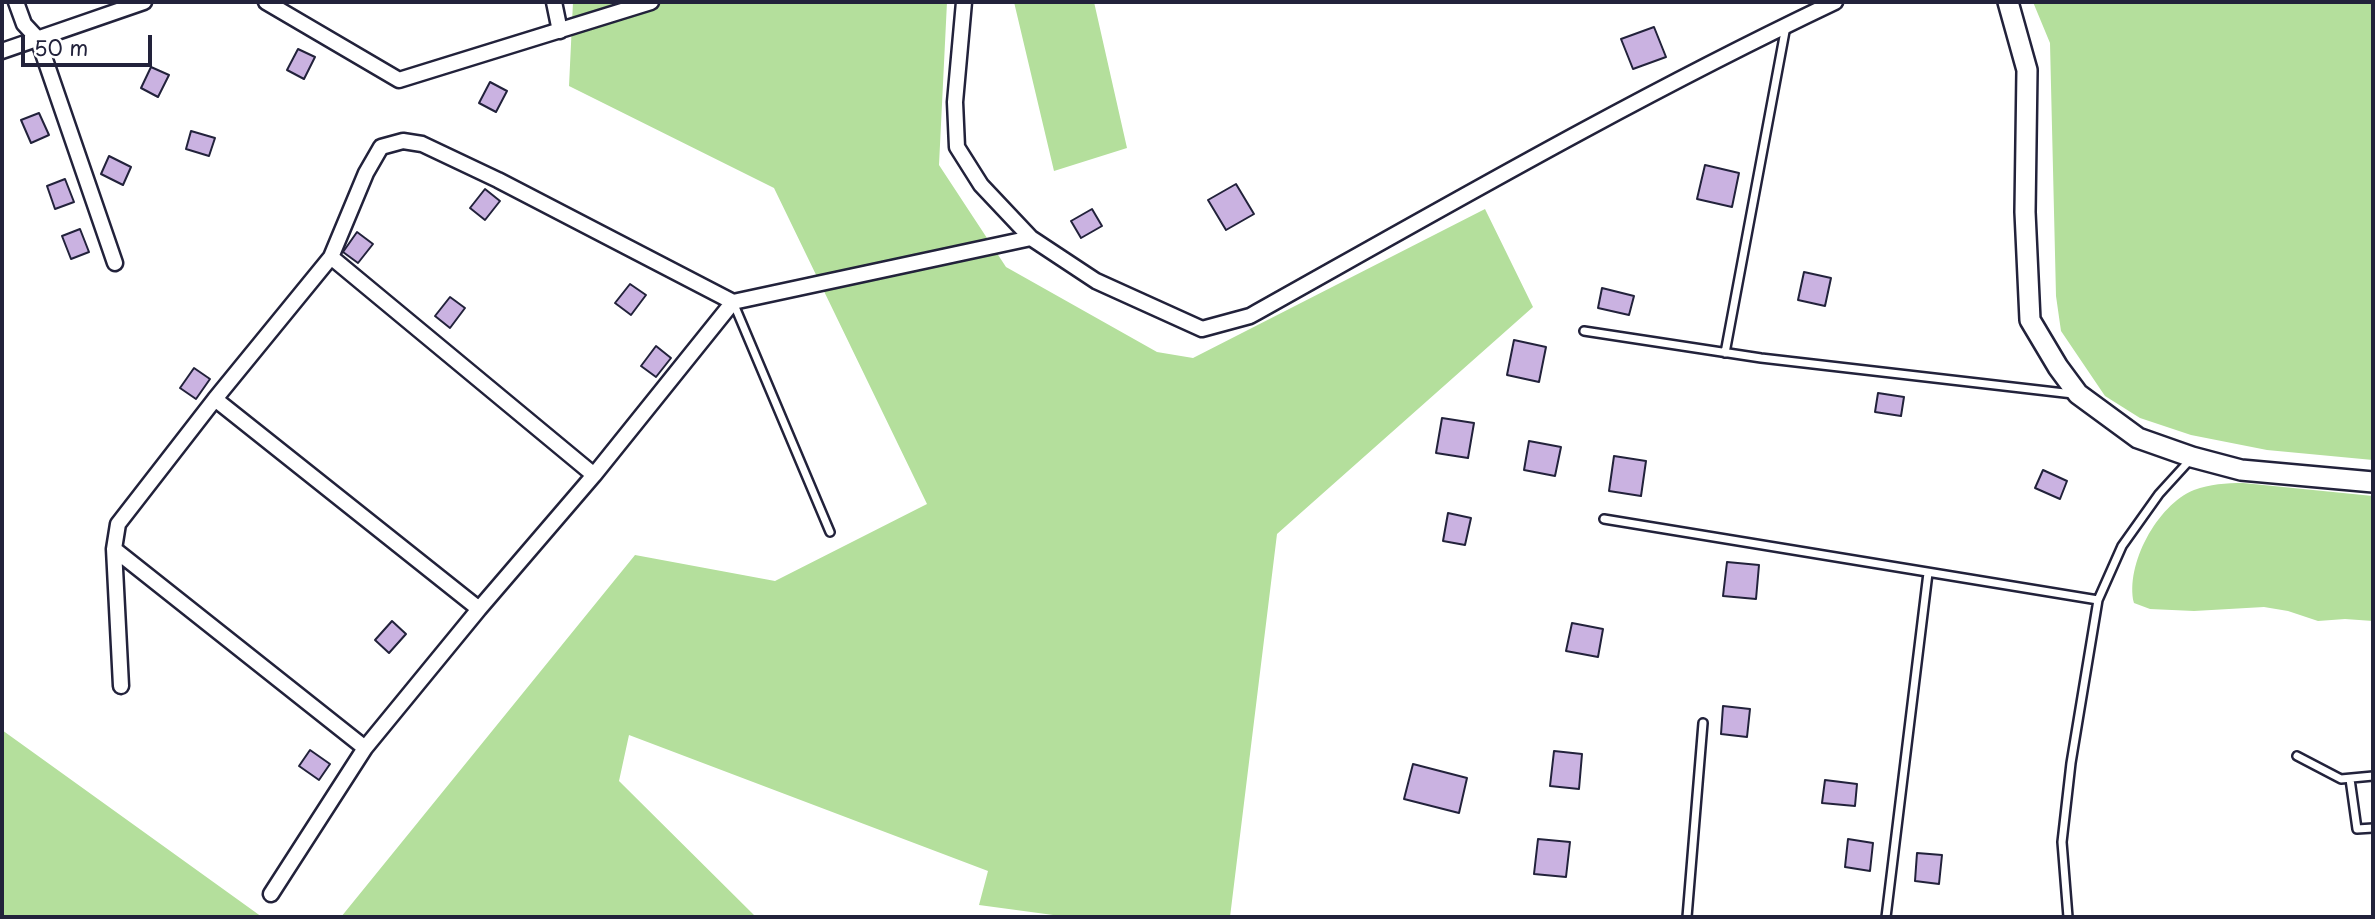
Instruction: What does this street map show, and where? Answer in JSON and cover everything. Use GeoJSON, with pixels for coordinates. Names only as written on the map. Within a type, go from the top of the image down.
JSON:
{"type":"FeatureCollection","features":[{"type":"Feature","properties":{"kind":"main road"},"geometry":{"type":"LineString","coordinates":[[2008,2],[2027,70],[2025,212],[2030,320],[2058,368],[2078,394],[2138,438],[2192,457],[2241,470],[2373,482]]}},
{"type":"Feature","properties":{"kind":"street"},"geometry":{"type":"LineString","coordinates":[[16,2],[24,24],[38,39],[115,263]]}},
{"type":"Feature","properties":{"kind":"street"},"geometry":{"type":"LineString","coordinates":[[2,51],[144,2]]}},
{"type":"Feature","properties":{"kind":"street"},"geometry":{"type":"LineString","coordinates":[[266,2],[399,80],[651,2]]}},
{"type":"Feature","properties":{"kind":"street"},"geometry":{"type":"LineString","coordinates":[[554,2],[560,32]]}},
{"type":"Feature","properties":{"kind":"street"},"geometry":{"type":"LineString","coordinates":[[964,2],[955,102],[957,146],[981,184],[1031,238],[1096,281],[1202,329],[1250,316],[1540,153],[1835,2]]}},
{"type":"Feature","properties":{"kind":"street"},"geometry":{"type":"LineString","coordinates":[[121,687],[114,549],[118,524],[215,399],[331,257],[366,173],[382,146],[403,141],[422,144],[498,180],[733,302]]}},
{"type":"Feature","properties":{"kind":"street"},"geometry":{"type":"LineString","coordinates":[[271,894],[365,748],[594,475],[733,302],[1031,238]]}},
{"type":"Feature","properties":{"kind":"street"},"geometry":{"type":"LineString","coordinates":[[331,257],[594,475]]}},
{"type":"Feature","properties":{"kind":"street"},"geometry":{"type":"LineString","coordinates":[[215,399],[479,609]]}},
{"type":"Feature","properties":{"kind":"street"},"geometry":{"type":"LineString","coordinates":[[114,549],[365,748]]}},
{"type":"Feature","properties":{"kind":"lane"},"geometry":{"type":"LineString","coordinates":[[1725,353],[1786,25]]}},
{"type":"Feature","properties":{"kind":"lane"},"geometry":{"type":"LineString","coordinates":[[733,302],[830,532]]}},
{"type":"Feature","properties":{"kind":"lane"},"geometry":{"type":"LineString","coordinates":[[1584,331],[1725,353],[2078,394]]}},
{"type":"Feature","properties":{"kind":"lane"},"geometry":{"type":"LineString","coordinates":[[2068,917],[2062,842],[2073,751],[2098,600],[2122,546],[2159,494],[2192,457]]}},
{"type":"Feature","properties":{"kind":"lane"},"geometry":{"type":"LineString","coordinates":[[1604,519],[2098,600]]}},
{"type":"Feature","properties":{"kind":"lane"},"geometry":{"type":"LineString","coordinates":[[1886,917],[1928,573]]}},
{"type":"Feature","properties":{"kind":"lane"},"geometry":{"type":"LineString","coordinates":[[1687,917],[1703,723]]}},
{"type":"Feature","properties":{"kind":"lane"},"geometry":{"type":"LineString","coordinates":[[2297,756],[2341,779],[2373,776]]}},
{"type":"Feature","properties":{"kind":"lane"},"geometry":{"type":"LineString","coordinates":[[2350,779],[2357,829],[2373,828]]}},
{"type":"Feature","properties":{"kind":"green space"},"geometry":{"type":"Polygon","coordinates":[[[573,2],[947,2],[939,165],[1006,267],[1157,352],[1193,358],[1485,209],[1533,307],[1277,534],[1230,917],[1068,917],[979,905],[988,871],[629,735],[619,781],[756,917],[341,917],[635,555],[775,581],[927,504],[774,188],[569,86],[573,2]]]}},
{"type":"Feature","properties":{"kind":"green space"},"geometry":{"type":"Polygon","coordinates":[[[1014,2],[1094,2],[1127,148],[1054,171],[1014,2]]]}},
{"type":"Feature","properties":{"kind":"green space"},"geometry":{"type":"Polygon","coordinates":[[[2033,2],[2373,2],[2373,460],[2267,450],[2191,435],[2140,418],[2105,396],[2061,331],[2056,296],[2050,43],[2033,2]]]}},
{"type":"Feature","properties":{"kind":"green space"},"geometry":{"type":"Polygon","coordinates":[[[2243,483],[2373,496],[2373,621],[2318,621],[2288,611],[2264,607],[2194,611],[2150,609],[2134,603],[2134,571],[2156,522],[2180,498],[2194,490],[2218,484],[2243,483]]]}},
{"type":"Feature","properties":{"kind":"green space"},"geometry":{"type":"Polygon","coordinates":[[[2,730],[262,917],[2,917],[2,730]]]}},
{"type":"Feature","properties":{"kind":"building"},"geometry":{"type":"Polygon","coordinates":[[[1654,27],[1666,57],[1633,69],[1621,39],[1654,27]]]}},
{"type":"Feature","properties":{"kind":"building"},"geometry":{"type":"Polygon","coordinates":[[[298,49],[315,57],[304,79],[287,70],[298,49]]]}},
{"type":"Feature","properties":{"kind":"building"},"geometry":{"type":"Polygon","coordinates":[[[151,67],[169,75],[158,97],[141,88],[151,67]]]}},
{"type":"Feature","properties":{"kind":"building"},"geometry":{"type":"Polygon","coordinates":[[[490,82],[507,91],[496,112],[479,103],[490,82]]]}},
{"type":"Feature","properties":{"kind":"building"},"geometry":{"type":"Polygon","coordinates":[[[39,113],[49,135],[31,143],[21,120],[39,113]]]}},
{"type":"Feature","properties":{"kind":"building"},"geometry":{"type":"Polygon","coordinates":[[[191,131],[215,138],[209,156],[186,149],[191,131]]]}},
{"type":"Feature","properties":{"kind":"building"},"geometry":{"type":"Polygon","coordinates":[[[109,156],[131,167],[123,185],[101,174],[109,156]]]}},
{"type":"Feature","properties":{"kind":"building"},"geometry":{"type":"Polygon","coordinates":[[[1705,165],[1739,173],[1732,207],[1697,199],[1705,165]]]}},
{"type":"Feature","properties":{"kind":"building"},"geometry":{"type":"Polygon","coordinates":[[[65,179],[74,202],[55,209],[47,186],[65,179]]]}},
{"type":"Feature","properties":{"kind":"building"},"geometry":{"type":"Polygon","coordinates":[[[1236,184],[1254,214],[1226,230],[1208,200],[1236,184]]]}},
{"type":"Feature","properties":{"kind":"building"},"geometry":{"type":"Polygon","coordinates":[[[485,189],[500,201],[485,220],[470,208],[485,189]]]}},
{"type":"Feature","properties":{"kind":"building"},"geometry":{"type":"Polygon","coordinates":[[[1092,209],[1102,226],[1081,238],[1071,221],[1092,209]]]}},
{"type":"Feature","properties":{"kind":"building"},"geometry":{"type":"Polygon","coordinates":[[[80,229],[89,252],[71,259],[62,236],[80,229]]]}},
{"type":"Feature","properties":{"kind":"building"},"geometry":{"type":"Polygon","coordinates":[[[357,232],[373,244],[358,263],[343,252],[357,232]]]}},
{"type":"Feature","properties":{"kind":"building"},"geometry":{"type":"Polygon","coordinates":[[[1804,272],[1831,278],[1825,306],[1798,300],[1804,272]]]}},
{"type":"Feature","properties":{"kind":"building"},"geometry":{"type":"Polygon","coordinates":[[[630,284],[646,295],[631,315],[615,303],[630,284]]]}},
{"type":"Feature","properties":{"kind":"building"},"geometry":{"type":"Polygon","coordinates":[[[1602,288],[1634,296],[1629,315],[1598,308],[1602,288]]]}},
{"type":"Feature","properties":{"kind":"building"},"geometry":{"type":"Polygon","coordinates":[[[450,297],[465,308],[450,328],[435,316],[450,297]]]}},
{"type":"Feature","properties":{"kind":"building"},"geometry":{"type":"Polygon","coordinates":[[[1514,340],[1546,347],[1539,382],[1507,375],[1514,340]]]}},
{"type":"Feature","properties":{"kind":"building"},"geometry":{"type":"Polygon","coordinates":[[[656,346],[671,358],[656,377],[641,366],[656,346]]]}},
{"type":"Feature","properties":{"kind":"building"},"geometry":{"type":"Polygon","coordinates":[[[194,368],[210,379],[196,399],[180,388],[194,368]]]}},
{"type":"Feature","properties":{"kind":"building"},"geometry":{"type":"Polygon","coordinates":[[[1878,393],[1904,397],[1901,416],[1875,412],[1878,393]]]}},
{"type":"Feature","properties":{"kind":"building"},"geometry":{"type":"Polygon","coordinates":[[[1442,418],[1474,423],[1468,458],[1436,453],[1442,418]]]}},
{"type":"Feature","properties":{"kind":"building"},"geometry":{"type":"Polygon","coordinates":[[[1529,441],[1561,447],[1555,476],[1524,470],[1529,441]]]}},
{"type":"Feature","properties":{"kind":"building"},"geometry":{"type":"Polygon","coordinates":[[[1614,456],[1646,461],[1641,496],[1609,491],[1614,456]]]}},
{"type":"Feature","properties":{"kind":"building"},"geometry":{"type":"Polygon","coordinates":[[[2043,470],[2067,481],[2060,499],[2035,488],[2043,470]]]}},
{"type":"Feature","properties":{"kind":"building"},"geometry":{"type":"Polygon","coordinates":[[[1448,513],[1471,518],[1465,545],[1443,541],[1448,513]]]}},
{"type":"Feature","properties":{"kind":"building"},"geometry":{"type":"Polygon","coordinates":[[[1727,562],[1759,565],[1756,599],[1723,596],[1727,562]]]}},
{"type":"Feature","properties":{"kind":"building"},"geometry":{"type":"Polygon","coordinates":[[[392,621],[406,634],[389,653],[375,640],[392,621]]]}},
{"type":"Feature","properties":{"kind":"building"},"geometry":{"type":"Polygon","coordinates":[[[1572,623],[1603,629],[1598,657],[1566,651],[1572,623]]]}},
{"type":"Feature","properties":{"kind":"building"},"geometry":{"type":"Polygon","coordinates":[[[1723,706],[1750,709],[1747,737],[1721,734],[1723,706]]]}},
{"type":"Feature","properties":{"kind":"building"},"geometry":{"type":"Polygon","coordinates":[[[310,750],[330,764],[319,780],[299,766],[310,750]]]}},
{"type":"Feature","properties":{"kind":"building"},"geometry":{"type":"Polygon","coordinates":[[[1554,751],[1582,754],[1579,789],[1550,786],[1554,751]]]}},
{"type":"Feature","properties":{"kind":"building"},"geometry":{"type":"Polygon","coordinates":[[[1413,764],[1467,778],[1459,813],[1404,799],[1413,764]]]}},
{"type":"Feature","properties":{"kind":"building"},"geometry":{"type":"Polygon","coordinates":[[[1825,780],[1857,784],[1855,806],[1822,803],[1825,780]]]}},
{"type":"Feature","properties":{"kind":"building"},"geometry":{"type":"Polygon","coordinates":[[[1538,839],[1570,842],[1566,877],[1534,874],[1538,839]]]}},
{"type":"Feature","properties":{"kind":"building"},"geometry":{"type":"Polygon","coordinates":[[[1848,839],[1873,843],[1870,871],[1845,867],[1848,839]]]}},
{"type":"Feature","properties":{"kind":"building"},"geometry":{"type":"Polygon","coordinates":[[[1917,853],[1942,855],[1939,884],[1915,881],[1917,853]]]}}]}
